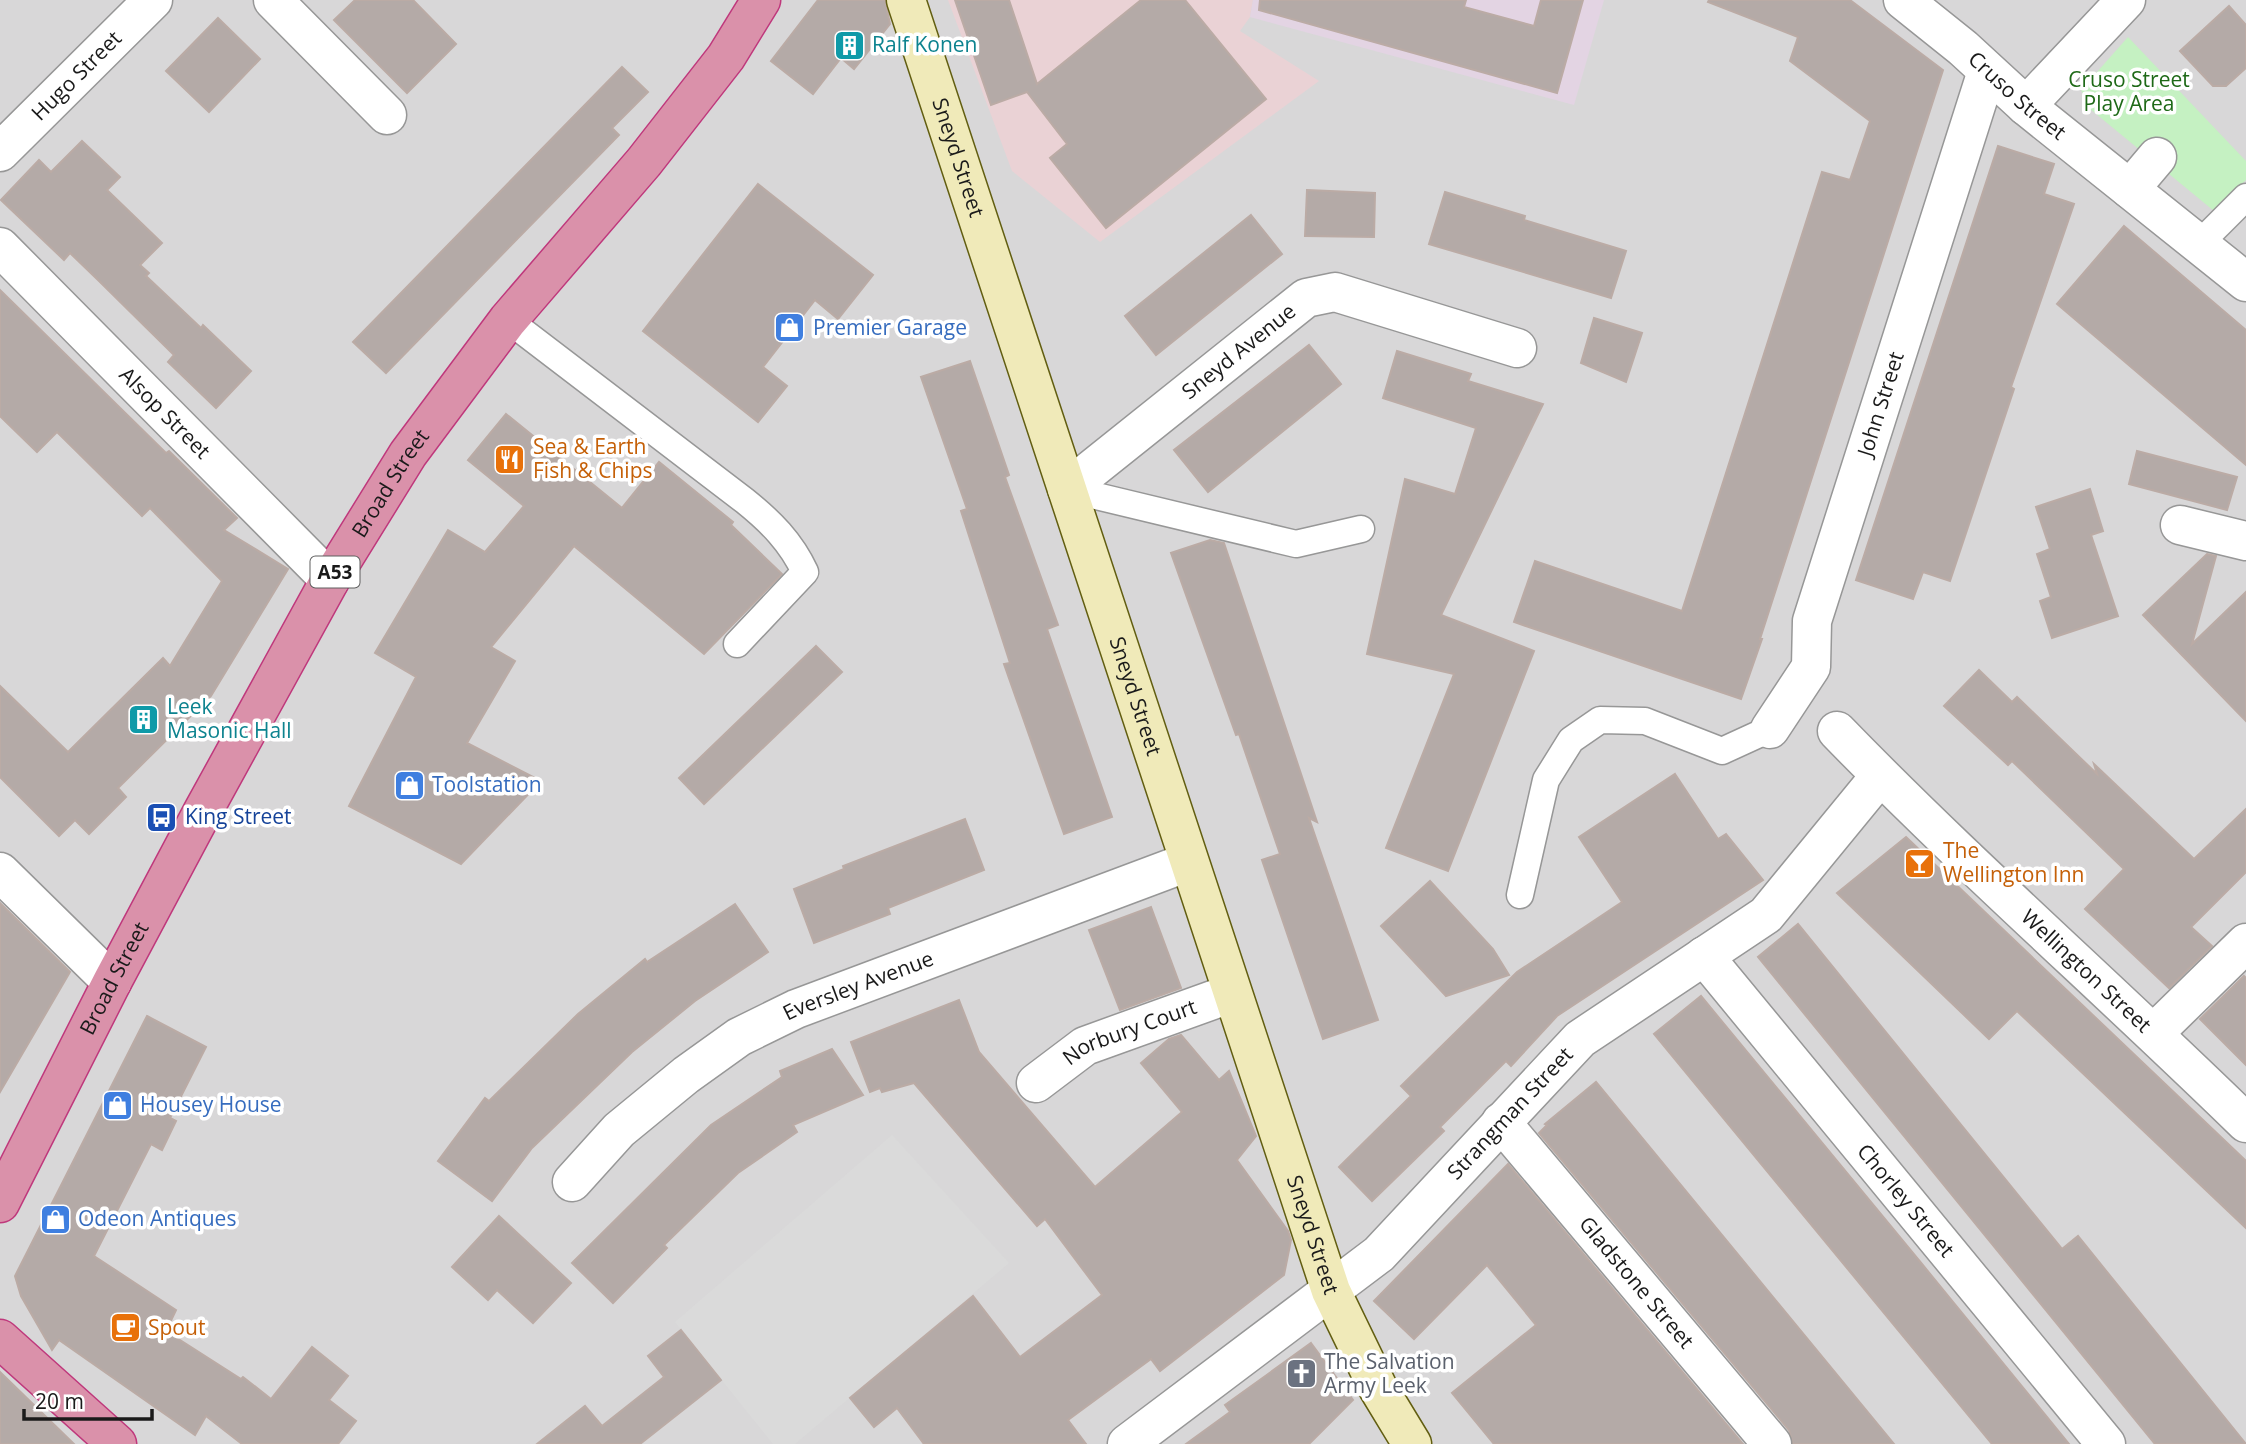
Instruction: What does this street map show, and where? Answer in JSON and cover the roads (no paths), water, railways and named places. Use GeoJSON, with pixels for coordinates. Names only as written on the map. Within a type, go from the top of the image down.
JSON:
{"type":"FeatureCollection","features":[{"type":"Feature","properties":{"kind":"highway","name":"Broad Street"},"geometry":{"type":"LineString","coordinates":[[0,1203],[112,982],[330,580],[408,454],[508,320],[644,162],[726,57],[761,0]]}},
{"type":"Feature","properties":{"kind":"highway"},"geometry":{"type":"LineString","coordinates":[[0,1339],[117,1444]]}},
{"type":"Feature","properties":{"kind":"street","name":"Hugo Street"},"geometry":{"type":"LineString","coordinates":[[0,152],[153,0]]}},
{"type":"Feature","properties":{"kind":"street"},"geometry":{"type":"LineString","coordinates":[[273,0],[387,115]]}},
{"type":"Feature","properties":{"kind":"street","name":"Sneyd Street"},"geometry":{"type":"LineString","coordinates":[[906,0],[1331,1291],[1378,1388],[1412,1444]]}},
{"type":"Feature","properties":{"kind":"street","name":"Cruso Street"},"geometry":{"type":"LineString","coordinates":[[1903,0],[1963,48],[2026,106],[2223,264]]}},
{"type":"Feature","properties":{"kind":"street"},"geometry":{"type":"LineString","coordinates":[[2026,106],[2126,0]]}},
{"type":"Feature","properties":{"kind":"street","name":"John Street"},"geometry":{"type":"LineString","coordinates":[[1770,729],[1811,667],[1812,621],[1987,72]]}},
{"type":"Feature","properties":{"kind":"street"},"geometry":{"type":"LineString","coordinates":[[2130,189],[2157,157]]}},
{"type":"Feature","properties":{"kind":"street","name":"Alsop Street"},"geometry":{"type":"LineString","coordinates":[[0,247],[330,580]]}},
{"type":"Feature","properties":{"kind":"street","name":"Sneyd Avenue"},"geometry":{"type":"LineString","coordinates":[[1067,489],[1306,298],[1335,292],[1517,348]]}},
{"type":"Feature","properties":{"kind":"street"},"geometry":{"type":"LineString","coordinates":[[2180,525],[2246,541]]}},
{"type":"Feature","properties":{"kind":"street","name":"Wellington Street"},"geometry":{"type":"LineString","coordinates":[[1836,731],[1880,776],[2246,1123]]}},
{"type":"Feature","properties":{"kind":"street","name":"Strangman Street"},"geometry":{"type":"LineString","coordinates":[[1127,1444],[1379,1254],[1580,1039],[1766,915],[1880,776]]}},
{"type":"Feature","properties":{"kind":"street","name":"Eversley Avenue"},"geometry":{"type":"LineString","coordinates":[[572,1182],[619,1130],[686,1075],[739,1037],[796,1009],[1188,862]]}},
{"type":"Feature","properties":{"kind":"street"},"geometry":{"type":"LineString","coordinates":[[0,872],[112,982]]}},
{"type":"Feature","properties":{"kind":"street"},"geometry":{"type":"LineString","coordinates":[[2154,1033],[2246,943]]}},
{"type":"Feature","properties":{"kind":"street","name":"Chorley Street"},"geometry":{"type":"LineString","coordinates":[[1704,956],[2106,1444]]}},
{"type":"Feature","properties":{"kind":"street","name":"Norbury Court"},"geometry":{"type":"LineString","coordinates":[[1037,1083],[1085,1046],[1232,993]]}},
{"type":"Feature","properties":{"kind":"street","name":"Gladstone Street"},"geometry":{"type":"LineString","coordinates":[[1501,1122],[1772,1444]]}},
{"type":"Feature","properties":{"kind":"lane"},"geometry":{"type":"LineString","coordinates":[[2223,264],[2246,197]]}},
{"type":"Feature","properties":{"kind":"lane"},"geometry":{"type":"LineString","coordinates":[[508,320],[745,501],[775,526],[796,553],[805,572],[737,644]]}},
{"type":"Feature","properties":{"kind":"lane"},"geometry":{"type":"LineString","coordinates":[[1067,489],[1296,544],[1361,529]]}},
{"type":"Feature","properties":{"kind":"lane"},"geometry":{"type":"LineString","coordinates":[[1520,895],[1546,780],[1571,740],[1600,720],[1645,721],[1722,751],[1770,729]]}},
{"type":"Feature","properties":{"kind":"place","name":"Ralf Konen"},"geometry":{"type":"Point","coordinates":[849,45]}},
{"type":"Feature","properties":{"kind":"place","name":"Premier Garage"},"geometry":{"type":"Point","coordinates":[790,328]}},
{"type":"Feature","properties":{"kind":"place","name":"Sea & Earth Fish & Chips"},"geometry":{"type":"Point","coordinates":[510,459]}},
{"type":"Feature","properties":{"kind":"place","name":"Leek Masonic Hall"},"geometry":{"type":"Point","coordinates":[144,719]}},
{"type":"Feature","properties":{"kind":"place","name":"Toolstation"},"geometry":{"type":"Point","coordinates":[409,785]}},
{"type":"Feature","properties":{"kind":"place","name":"King Street"},"geometry":{"type":"Point","coordinates":[162,817]}},
{"type":"Feature","properties":{"kind":"place","name":"The Wellington Inn"},"geometry":{"type":"Point","coordinates":[1920,863]}},
{"type":"Feature","properties":{"kind":"place","name":"Housey House"},"geometry":{"type":"Point","coordinates":[117,1105]}},
{"type":"Feature","properties":{"kind":"place","name":"Odeon Antiques"},"geometry":{"type":"Point","coordinates":[55,1219]}},
{"type":"Feature","properties":{"kind":"place","name":"Spout"},"geometry":{"type":"Point","coordinates":[125,1328]}},
{"type":"Feature","properties":{"kind":"place","name":"The Salvation Army Leek"},"geometry":{"type":"Point","coordinates":[1301,1374]}},
{"type":"Feature","properties":{"kind":"park label","name":"Cruso Street Play Area"},"geometry":{"type":"Point","coordinates":[2129,92]}}]}
